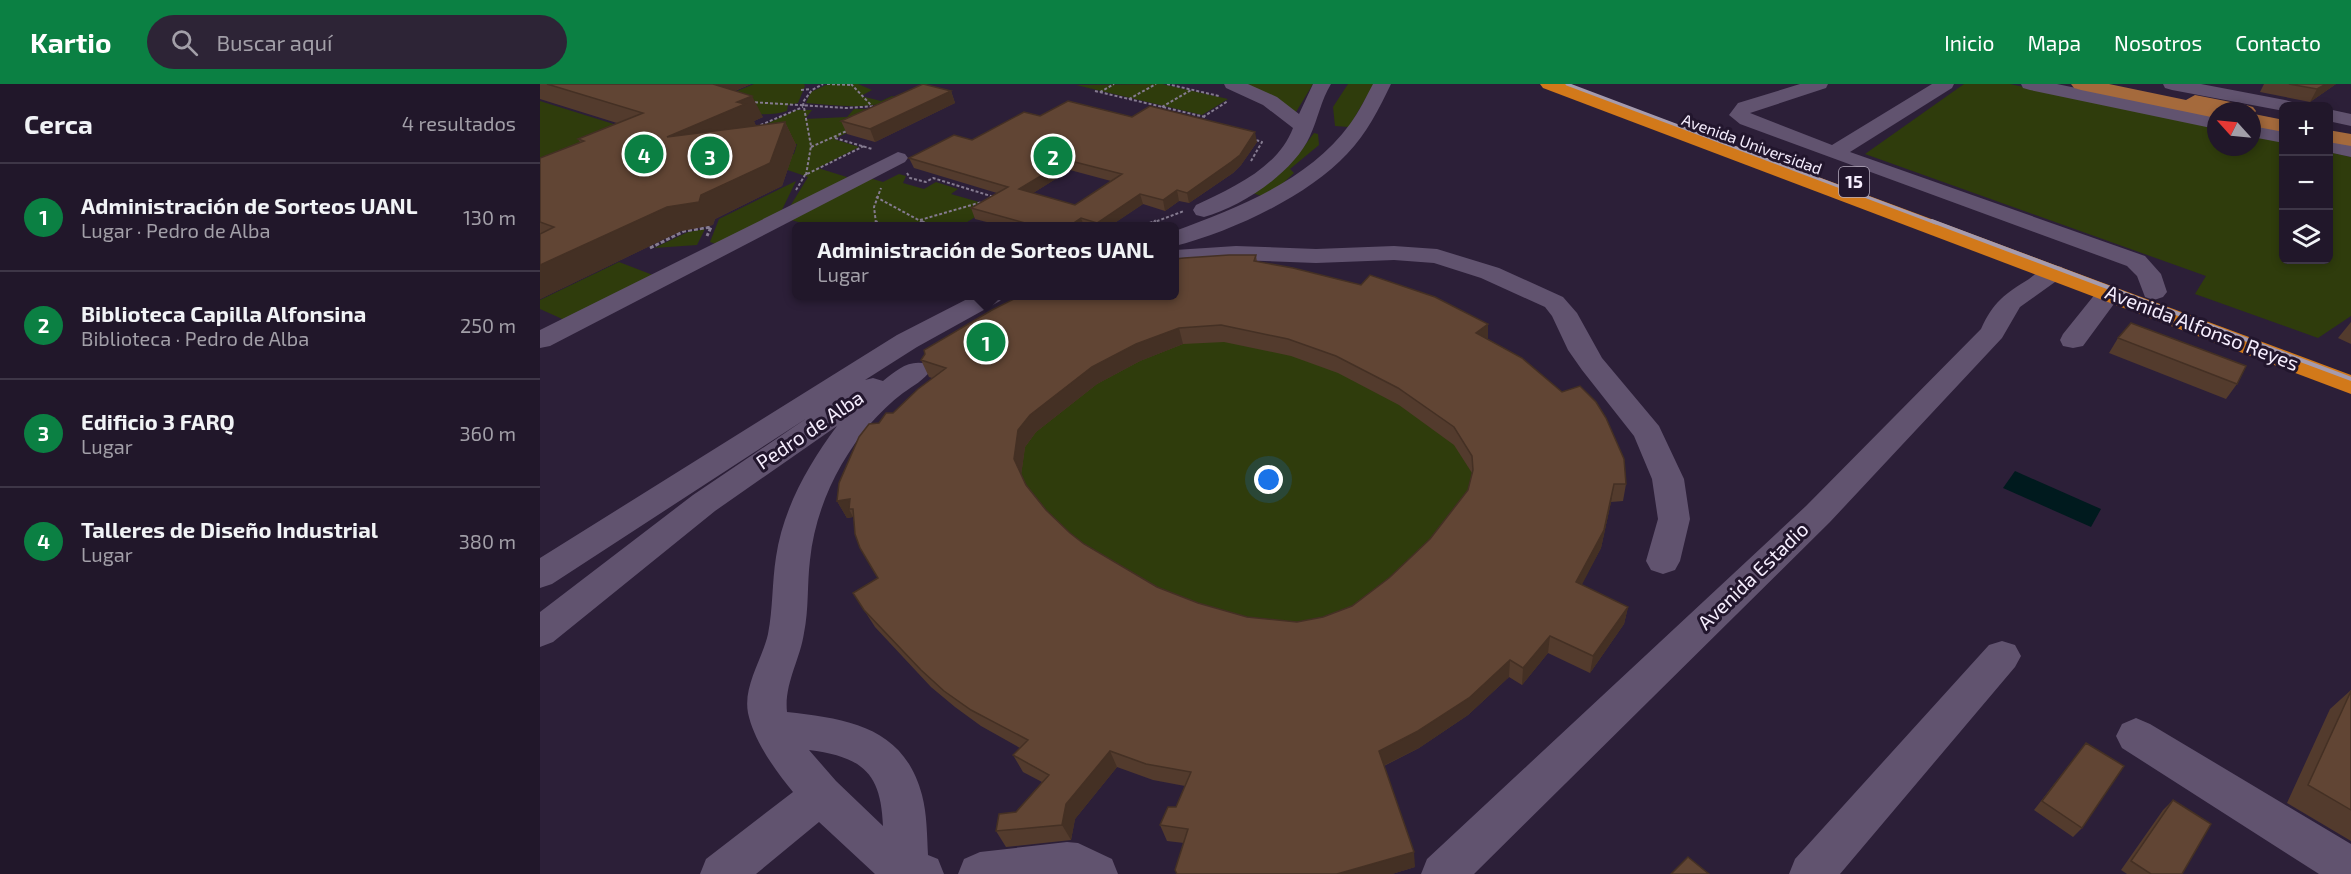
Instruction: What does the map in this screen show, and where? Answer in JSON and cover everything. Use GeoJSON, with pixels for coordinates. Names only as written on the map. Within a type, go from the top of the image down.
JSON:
{"type":"FeatureCollection","features":[{"type":"Feature","properties":{"kind":"highway","name":"Avenida Universidad"},"geometry":{"type":"LineString","coordinates":[[1550,84],[2052,272]]}},
{"type":"Feature","properties":{"kind":"highway","name":"Avenida Universidad"},"geometry":{"type":"LineString","coordinates":[[1589,84],[1936,212],[2114,286]]}},
{"type":"Feature","properties":{"kind":"highway"},"geometry":{"type":"LineString","coordinates":[[1813,182],[1936,212]]}},
{"type":"Feature","properties":{"kind":"highway","name":"Avenida Alfonso Reyes"},"geometry":{"type":"LineString","coordinates":[[2052,272],[2114,286],[2154,292],[2351,364]]}},
{"type":"Feature","properties":{"kind":"highway","name":"Avenida Alfonso Reyes"},"geometry":{"type":"LineString","coordinates":[[2114,286],[2351,385]]}},
{"type":"Feature","properties":{"kind":"main road"},"geometry":{"type":"LineString","coordinates":[[2080,84],[2207,110]]}},
{"type":"Feature","properties":{"kind":"main road"},"geometry":{"type":"LineString","coordinates":[[2114,84],[2207,103]]}},
{"type":"Feature","properties":{"kind":"main road"},"geometry":{"type":"LineString","coordinates":[[2261,114],[2279,118]]}},
{"type":"Feature","properties":{"kind":"main road"},"geometry":{"type":"LineString","coordinates":[[2261,122],[2279,125]]}},
{"type":"Feature","properties":{"kind":"main road"},"geometry":{"type":"LineString","coordinates":[[2333,129],[2351,132]]}},
{"type":"Feature","properties":{"kind":"main road"},"geometry":{"type":"LineString","coordinates":[[2333,137],[2351,140]]}},
{"type":"Feature","properties":{"kind":"street"},"geometry":{"type":"LineString","coordinates":[[1233,84],[1270,102],[1304,127]]}},
{"type":"Feature","properties":{"kind":"street"},"geometry":{"type":"LineString","coordinates":[[1172,222],[1204,210],[1231,196],[1277,164],[1293,148],[1322,84]]}},
{"type":"Feature","properties":{"kind":"street"},"geometry":{"type":"LineString","coordinates":[[1179,237],[1256,207],[1301,182],[1335,154],[1358,128],[1382,84]]}},
{"type":"Feature","properties":{"kind":"street"},"geometry":{"type":"LineString","coordinates":[[1819,84],[1744,107],[1739,115],[1834,153],[2136,261],[2149,274],[2154,292]]}},
{"type":"Feature","properties":{"kind":"street"},"geometry":{"type":"LineString","coordinates":[[1834,153],[1945,84]]}},
{"type":"Feature","properties":{"kind":"street"},"geometry":{"type":"LineString","coordinates":[[2030,84],[2207,121]]}},
{"type":"Feature","properties":{"kind":"street"},"geometry":{"type":"LineString","coordinates":[[2172,84],[2279,105]]}},
{"type":"Feature","properties":{"kind":"street"},"geometry":{"type":"LineString","coordinates":[[2333,116],[2351,120]]}},
{"type":"Feature","properties":{"kind":"street"},"geometry":{"type":"LineString","coordinates":[[2261,133],[2279,136]]}},
{"type":"Feature","properties":{"kind":"street"},"geometry":{"type":"LineString","coordinates":[[2333,147],[2351,151]]}},
{"type":"Feature","properties":{"kind":"street"},"geometry":{"type":"LineString","coordinates":[[540,340],[779,219],[903,165]]}},
{"type":"Feature","properties":{"kind":"street"},"geometry":{"type":"LineString","coordinates":[[1231,196],[1256,207]]}},
{"type":"Feature","properties":{"kind":"street"},"geometry":{"type":"LineString","coordinates":[[1179,256],[1236,253],[1316,256],[1394,253],[1437,256],[1490,273],[1554,302],[1564,313],[1582,350],[1592,364],[1648,433],[1668,479],[1674,519],[1663,561]]}},
{"type":"Feature","properties":{"kind":"street","name":"Avenida Estadio"},"geometry":{"type":"LineString","coordinates":[[1443,874],[1818,514],[1993,332],[2006,304],[2018,294],[2042,282],[2052,272]]}},
{"type":"Feature","properties":{"kind":"street"},"geometry":{"type":"LineString","coordinates":[[2073,340],[2114,286]]}},
{"type":"Feature","properties":{"kind":"street","name":"Pedro de Alba"},"geometry":{"type":"LineString","coordinates":[[540,575],[898,346],[1003,300]]}},
{"type":"Feature","properties":{"kind":"street","name":"Pedro de Alba"},"geometry":{"type":"LineString","coordinates":[[540,632],[704,503],[1003,300]]}},
{"type":"Feature","properties":{"kind":"street"},"geometry":{"type":"LineString","coordinates":[[915,871],[881,851],[821,795],[782,742],[768,714],[768,698],[786,634],[797,536],[807,504],[824,471],[850,430],[874,402],[917,370]]}},
{"type":"Feature","properties":{"kind":"street"},"geometry":{"type":"LineString","coordinates":[[599,538],[601,585]]}},
{"type":"Feature","properties":{"kind":"street"},"geometry":{"type":"LineString","coordinates":[[1811,874],[2002,656]]}},
{"type":"Feature","properties":{"kind":"street"},"geometry":{"type":"LineString","coordinates":[[775,728],[834,735],[864,745],[881,757],[894,772],[901,794],[915,871]]}},
{"type":"Feature","properties":{"kind":"street"},"geometry":{"type":"LineString","coordinates":[[2136,736],[2351,869]]}},
{"type":"Feature","properties":{"kind":"street"},"geometry":{"type":"LineString","coordinates":[[722,874],[821,795]]}},
{"type":"Feature","properties":{"kind":"street"},"geometry":{"type":"LineString","coordinates":[[980,874],[1067,863],[1096,874]]}},
{"type":"Feature","properties":{"kind":"path"},"geometry":{"type":"LineString","coordinates":[[810,84],[813,88]]}},
{"type":"Feature","properties":{"kind":"path"},"geometry":{"type":"LineString","coordinates":[[801,90],[825,84],[852,85],[873,107]]}},
{"type":"Feature","properties":{"kind":"path"},"geometry":{"type":"LineString","coordinates":[[1099,92],[1114,84]]}},
{"type":"Feature","properties":{"kind":"path"},"geometry":{"type":"LineString","coordinates":[[1128,99],[1156,84]]}},
{"type":"Feature","properties":{"kind":"path"},"geometry":{"type":"LineString","coordinates":[[1167,84],[1232,99],[1200,120]]}},
{"type":"Feature","properties":{"kind":"path"},"geometry":{"type":"LineString","coordinates":[[779,219],[805,176],[811,147],[803,106],[806,93],[813,88]]}},
{"type":"Feature","properties":{"kind":"path"},"geometry":{"type":"LineString","coordinates":[[1161,107],[1191,90]]}},
{"type":"Feature","properties":{"kind":"path"},"geometry":{"type":"LineString","coordinates":[[1095,91],[1203,117]]}},
{"type":"Feature","properties":{"kind":"path"},"geometry":{"type":"LineString","coordinates":[[766,102],[772,98]]}},
{"type":"Feature","properties":{"kind":"path"},"geometry":{"type":"LineString","coordinates":[[747,102],[846,108],[884,106]]}},
{"type":"Feature","properties":{"kind":"path"},"geometry":{"type":"LineString","coordinates":[[751,129],[803,106]]}},
{"type":"Feature","properties":{"kind":"path"},"geometry":{"type":"LineString","coordinates":[[811,147],[854,128]]}},
{"type":"Feature","properties":{"kind":"path"},"geometry":{"type":"LineString","coordinates":[[834,137],[872,149]]}},
{"type":"Feature","properties":{"kind":"path"},"geometry":{"type":"LineString","coordinates":[[1245,167],[1262,142],[1250,139]]}},
{"type":"Feature","properties":{"kind":"path"},"geometry":{"type":"LineString","coordinates":[[805,176],[864,146]]}},
{"type":"Feature","properties":{"kind":"path"},"geometry":{"type":"LineString","coordinates":[[903,165],[910,178],[926,182],[933,178],[997,198],[920,220]]}},
{"type":"Feature","properties":{"kind":"path"},"geometry":{"type":"LineString","coordinates":[[877,222],[874,215],[876,197],[883,186]]}},
{"type":"Feature","properties":{"kind":"path"},"geometry":{"type":"LineString","coordinates":[[876,197],[923,222]]}},
{"type":"Feature","properties":{"kind":"path"},"geometry":{"type":"LineString","coordinates":[[1154,222],[1194,207]]}},
{"type":"Feature","properties":{"kind":"path"},"geometry":{"type":"LineString","coordinates":[[1100,220],[1108,222]]}},
{"type":"Feature","properties":{"kind":"path"},"geometry":{"type":"LineString","coordinates":[[650,248],[684,231],[711,227],[703,244]]}},
{"type":"Feature","properties":{"kind":"green space"},"geometry":{"type":"Polygon","coordinates":[[[754,84],[804,84],[805,86],[798,103],[788,105],[787,111],[779,113],[761,114],[743,111],[720,98],[754,84]]]}},
{"type":"Feature","properties":{"kind":"green space"},"geometry":{"type":"Polygon","coordinates":[[[828,84],[858,84],[872,90],[861,96],[881,101],[892,96],[898,98],[864,106],[806,103],[811,92],[828,84]]]}},
{"type":"Feature","properties":{"kind":"green space"},"geometry":{"type":"Polygon","coordinates":[[[1162,84],[1228,99],[1202,115],[1076,85],[1162,84]]]}},
{"type":"Feature","properties":{"kind":"green space"},"geometry":{"type":"Polygon","coordinates":[[[1241,84],[1313,84],[1296,112],[1241,84]]]}},
{"type":"Feature","properties":{"kind":"green space"},"geometry":{"type":"Polygon","coordinates":[[[1348,84],[1374,84],[1349,127],[1335,126],[1333,107],[1348,84]]]}},
{"type":"Feature","properties":{"kind":"green space"},"geometry":{"type":"Polygon","coordinates":[[[1964,84],[2010,84],[2207,126],[2207,156],[2261,156],[2261,138],[2279,141],[2279,264],[2333,264],[2333,153],[2351,157],[2351,316],[2318,338],[2195,294],[2206,276],[1865,154],[1964,84]]]}},
{"type":"Feature","properties":{"kind":"green space"},"geometry":{"type":"Polygon","coordinates":[[[540,101],[652,136],[540,185],[540,101]]]}},
{"type":"Feature","properties":{"kind":"green space"},"geometry":{"type":"Polygon","coordinates":[[[854,109],[865,109],[886,115],[834,139],[859,147],[818,168],[853,179],[786,213],[808,177],[773,165],[777,156],[794,154],[797,144],[781,146],[762,126],[796,110],[812,110],[805,119],[847,117],[854,109]]]}},
{"type":"Feature","properties":{"kind":"green space"},"geometry":{"type":"Polygon","coordinates":[[[1314,133],[1318,134],[1319,145],[1290,169],[1294,173],[1281,185],[1261,196],[1253,193],[1299,153],[1314,133]]]}},
{"type":"Feature","properties":{"kind":"green space"},"geometry":{"type":"Polygon","coordinates":[[[899,174],[906,176],[903,183],[924,189],[936,182],[958,189],[951,194],[993,206],[967,222],[798,222],[785,218],[866,177],[883,182],[899,174]]]}},
{"type":"Feature","properties":{"kind":"green space"},"geometry":{"type":"Polygon","coordinates":[[[796,181],[779,216],[716,244],[710,242],[719,219],[796,181]]]}},
{"type":"Feature","properties":{"kind":"green space"},"geometry":{"type":"Polygon","coordinates":[[[705,229],[697,245],[654,248],[688,232],[705,229]]]}},
{"type":"Feature","properties":{"kind":"green space"},"geometry":{"type":"Polygon","coordinates":[[[619,262],[658,277],[569,322],[540,309],[540,300],[619,262]]]}},
{"type":"Feature","properties":{"kind":"green space"},"geometry":{"type":"Polygon","coordinates":[[[1179,297],[1502,380],[1423,717],[885,492],[1169,300],[1179,300],[1179,297]]]}},
{"type":"Feature","properties":{"kind":"shaded area"},"geometry":{"type":"Polygon","coordinates":[[[2015,471],[2101,509],[2091,527],[2003,488],[2015,471]]]}},
{"type":"Feature","properties":{"kind":"building"},"geometry":{"type":"Polygon","coordinates":[[[547,84],[713,84],[752,96],[737,102],[745,104],[667,137],[785,122],[770,163],[701,195],[699,202],[667,207],[540,265],[540,234],[554,227],[540,222],[540,158],[584,141],[578,139],[643,113],[547,84]]]}},
{"type":"Feature","properties":{"kind":"building"},"geometry":{"type":"Polygon","coordinates":[[[923,84],[951,91],[870,129],[841,121],[923,84]]]}},
{"type":"Feature","properties":{"kind":"building"},"geometry":{"type":"Polygon","coordinates":[[[2289,84],[2326,84],[2317,89],[2289,84]]]}},
{"type":"Feature","properties":{"kind":"building"},"geometry":{"type":"Polygon","coordinates":[[[1068,101],[1132,117],[1150,106],[1255,132],[1240,155],[1187,193],[1177,190],[1163,200],[1140,194],[1098,222],[1081,218],[1075,222],[1022,222],[971,208],[1008,187],[909,158],[954,135],[972,140],[1024,112],[1040,116],[1068,101]],[[1067,160],[1019,189],[1075,205],[1122,174],[1067,160]]]}},
{"type":"Feature","properties":{"kind":"building"},"geometry":{"type":"Polygon","coordinates":[[[1256,255],[1254,261],[1361,285],[1370,275],[1435,297],[1488,324],[1476,333],[1522,358],[1562,392],[1580,386],[1596,402],[1606,418],[1624,459],[1626,484],[1614,484],[1604,530],[1576,582],[1628,607],[1593,656],[1550,636],[1523,668],[1510,660],[1469,698],[1418,731],[1379,751],[1414,852],[1337,874],[1177,874],[1175,870],[1188,829],[1160,825],[1168,807],[1176,807],[1191,772],[1146,764],[1110,751],[1066,804],[1062,825],[996,831],[999,814],[1016,812],[1049,775],[1013,755],[1028,740],[971,710],[944,691],[864,610],[853,593],[878,578],[860,548],[855,534],[853,509],[849,509],[850,499],[837,501],[839,483],[859,437],[869,424],[879,423],[886,413],[893,413],[918,389],[946,368],[921,360],[925,354],[924,350],[1012,300],[1179,300],[1179,259],[1256,255]],[[1221,325],[1179,328],[1136,344],[1092,367],[1030,415],[1018,430],[1014,459],[1026,485],[1046,510],[1070,533],[1084,544],[1157,587],[1198,603],[1247,617],[1297,622],[1323,617],[1352,606],[1389,578],[1430,539],[1468,490],[1473,470],[1472,456],[1454,427],[1398,388],[1336,356],[1288,339],[1221,325]]]}},
{"type":"Feature","properties":{"kind":"building"},"geometry":{"type":"Polygon","coordinates":[[[2131,323],[2246,366],[2237,384],[2118,338],[2131,323]]]}},
{"type":"Feature","properties":{"kind":"building"},"geometry":{"type":"Polygon","coordinates":[[[2351,691],[2351,810],[2308,785],[2351,691]]]}},
{"type":"Feature","properties":{"kind":"building"},"geometry":{"type":"Polygon","coordinates":[[[2086,743],[2124,766],[2082,828],[2042,801],[2086,743]]]}},
{"type":"Feature","properties":{"kind":"building"},"geometry":{"type":"Polygon","coordinates":[[[2173,800],[2211,824],[2182,874],[2151,874],[2131,861],[2173,800]]]}},
{"type":"Feature","properties":{"kind":"building"},"geometry":{"type":"Polygon","coordinates":[[[1688,857],[1709,874],[1671,874],[1688,857]]]}},
{"type":"Feature","properties":{"kind":"railway"},"geometry":{"type":"LineString","coordinates":[[1567,84],[1936,223]]}},
{"type":"Feature","properties":{"kind":"railway"},"geometry":{"type":"LineString","coordinates":[[1932,221],[2351,379]]}},
{"type":"Feature","properties":{"kind":"place","name":"Talleres de Diseño Industrial"},"geometry":{"type":"Point","coordinates":[644,154]}},
{"type":"Feature","properties":{"kind":"place","name":"Edificio 3 FARQ"},"geometry":{"type":"Point","coordinates":[710,156]}},
{"type":"Feature","properties":{"kind":"place","name":"Biblioteca Capilla Alfonsina"},"geometry":{"type":"Point","coordinates":[1053,156]}},
{"type":"Feature","properties":{"kind":"place","name":"Administración de Sorteos UANL"},"geometry":{"type":"Point","coordinates":[986,342]}}]}
